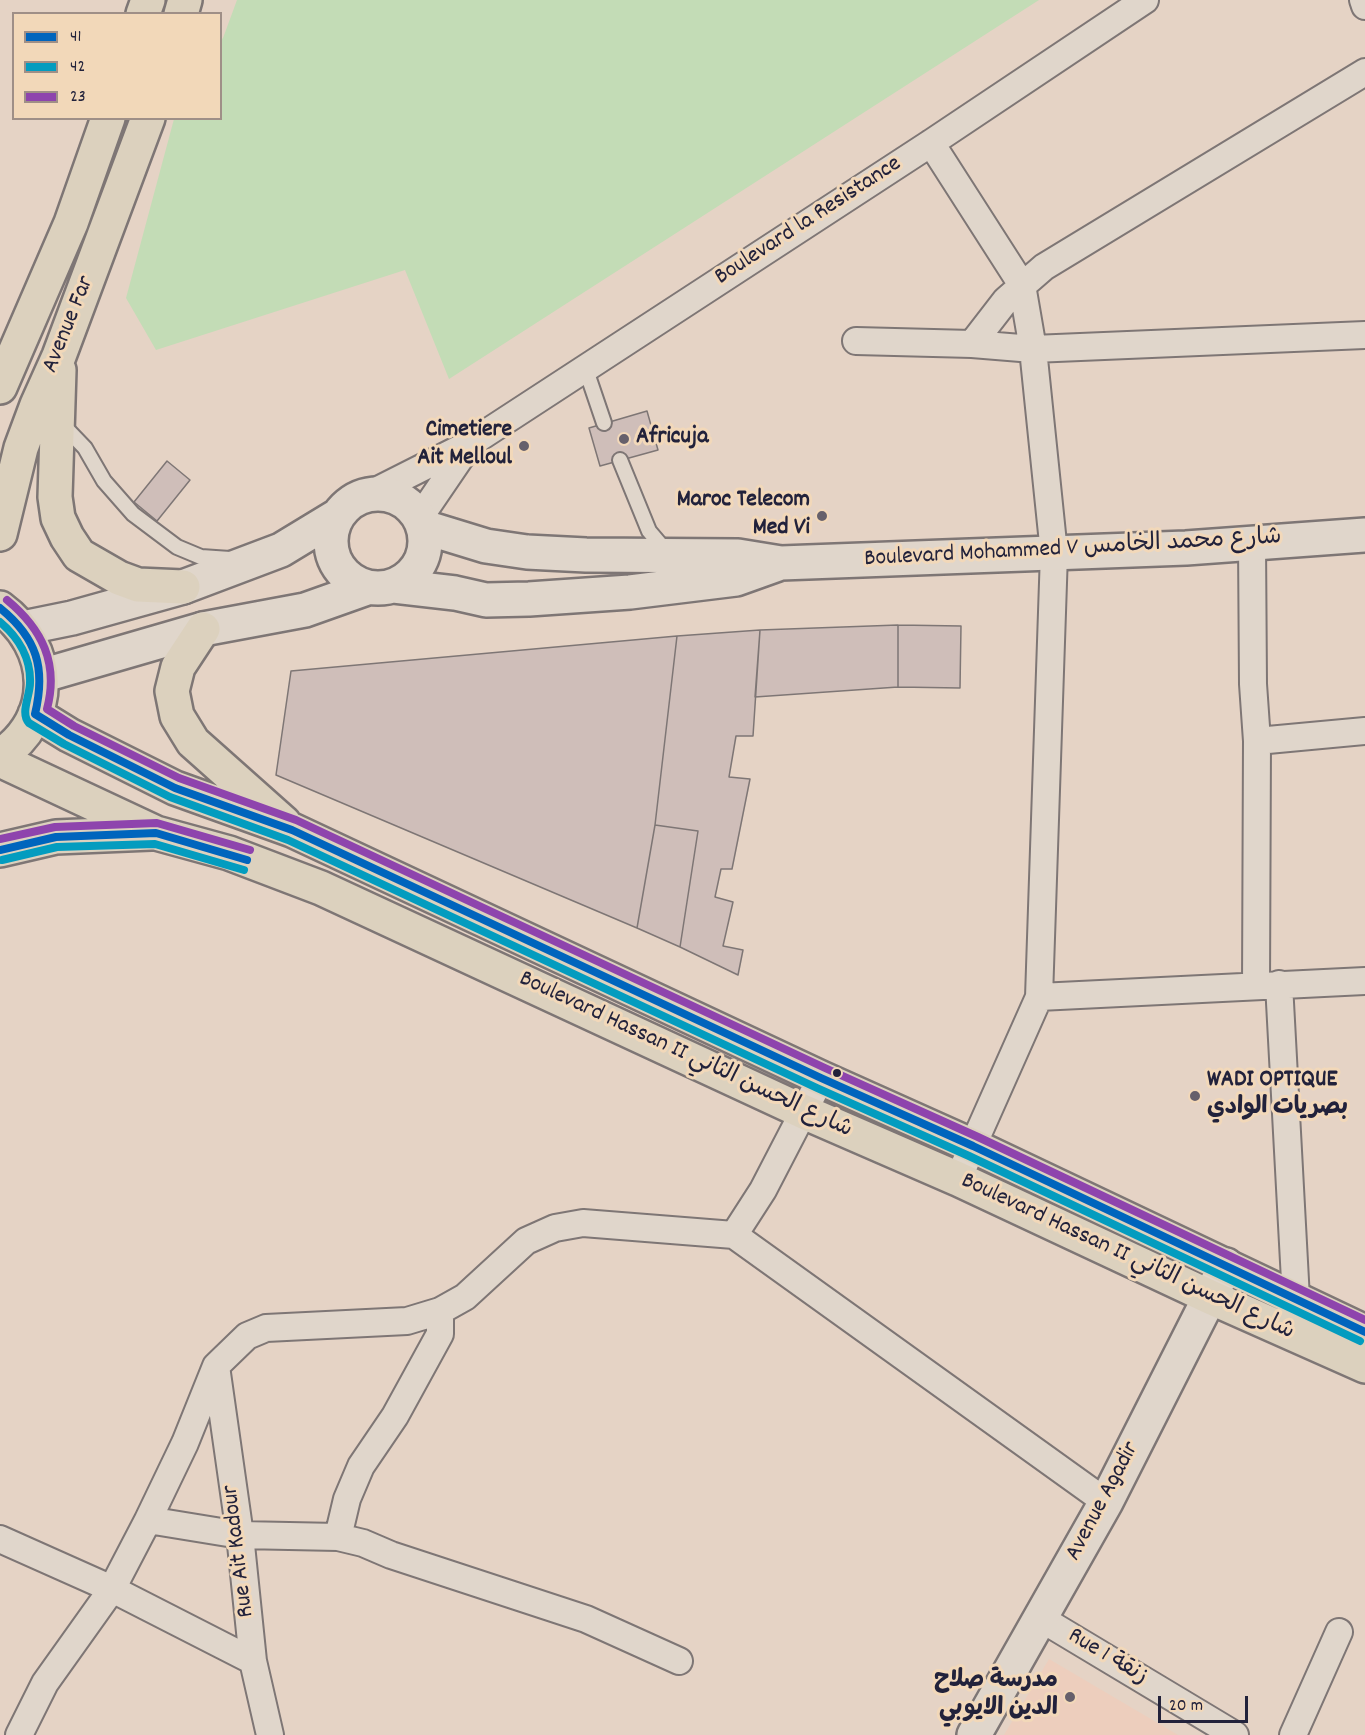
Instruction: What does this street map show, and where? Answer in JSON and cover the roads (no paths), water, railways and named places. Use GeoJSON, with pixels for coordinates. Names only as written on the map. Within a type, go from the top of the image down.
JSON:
{"type":"FeatureCollection","features":[{"type":"Feature","properties":{"kind":"main road","name":"Avenue Far"},"geometry":{"type":"LineString","coordinates":[[0,387],[71,224],[107,120]]}},
{"type":"Feature","properties":{"kind":"main road","name":"Avenue Far"},"geometry":{"type":"LineString","coordinates":[[0,534],[21,448],[59,356],[147,120]]}},
{"type":"Feature","properties":{"kind":"main road"},"geometry":{"type":"LineString","coordinates":[[59,356],[55,497],[58,518],[67,537],[79,555],[119,578],[138,585],[183,587]]}},
{"type":"Feature","properties":{"kind":"main road"},"geometry":{"type":"LineString","coordinates":[[11,618],[72,618],[183,587],[280,550],[337,516],[357,498],[370,494],[386,494],[400,499],[422,522],[424,552],[418,566],[408,578],[381,587],[347,577],[333,560],[330,545],[337,516]]}},
{"type":"Feature","properties":{"kind":"main road","name":"Boulevard Mohammed V شارع محمد الخامس"},"geometry":{"type":"LineString","coordinates":[[422,522],[486,546],[527,552],[586,555],[738,556],[781,563],[1054,553],[1365,536]]}},
{"type":"Feature","properties":{"kind":"main road","name":"Boulevard Mohammed V شارع محمد الخامس"},"geometry":{"type":"LineString","coordinates":[[41,676],[204,629],[306,610],[381,587],[456,593],[486,600],[529,599],[630,592],[736,579],[781,563]]}},
{"type":"Feature","properties":{"kind":"main road"},"geometry":{"type":"LineString","coordinates":[[0,758],[24,735],[39,702],[41,676],[38,659],[32,642],[11,618]]}},
{"type":"Feature","properties":{"kind":"main road"},"geometry":{"type":"LineString","coordinates":[[204,629],[178,668],[172,691],[177,716],[193,742],[292,830]]}},
{"type":"Feature","properties":{"kind":"main road","name":"Boulevard Hassan II شارع الحسن الثاني"},"geometry":{"type":"LineString","coordinates":[[35,714],[69,735],[175,788],[292,830],[821,1078],[973,1146],[1365,1332]]}},
{"type":"Feature","properties":{"kind":"main road","name":"Boulevard Hassan II شارع الحسن الثاني"},"geometry":{"type":"LineString","coordinates":[[0,758],[156,833],[229,853],[321,888],[804,1112],[958,1179],[1210,1298],[1365,1366]]}},
{"type":"Feature","properties":{"kind":"main road"},"geometry":{"type":"LineString","coordinates":[[0,850],[56,837],[156,833]]}},
{"type":"Feature","properties":{"kind":"main road","name":"Avenue Agadir"},"geometry":{"type":"LineString","coordinates":[[974,1735],[1106,1502],[1226,1265]]}},
{"type":"Feature","properties":{"kind":"street","name":"Boulevard la Resistance"},"geometry":{"type":"LineString","coordinates":[[370,494],[471,443],[931,143],[1145,0]]}},
{"type":"Feature","properties":{"kind":"street"},"geometry":{"type":"LineString","coordinates":[[1363,0],[1365,6]]}},
{"type":"Feature","properties":{"kind":"street"},"geometry":{"type":"LineString","coordinates":[[972,344],[1006,300],[1044,267],[1365,72]]}},
{"type":"Feature","properties":{"kind":"street"},"geometry":{"type":"LineString","coordinates":[[931,143],[1022,285],[1033,349],[1054,553],[1038,997],[958,1179]]}},
{"type":"Feature","properties":{"kind":"street"},"geometry":{"type":"LineString","coordinates":[[856,341],[972,344],[1033,349],[1365,334]]}},
{"type":"Feature","properties":{"kind":"street","name":"Boulevard la Resistance"},"geometry":{"type":"LineString","coordinates":[[422,522],[471,443]]}},
{"type":"Feature","properties":{"kind":"street"},"geometry":{"type":"LineString","coordinates":[[1252,543],[1253,684],[1268,985],[1296,1299]]}},
{"type":"Feature","properties":{"kind":"street"},"geometry":{"type":"LineString","coordinates":[[1257,741],[1365,731]]}},
{"type":"Feature","properties":{"kind":"street"},"geometry":{"type":"LineString","coordinates":[[1038,997],[1365,981]]}},
{"type":"Feature","properties":{"kind":"street"},"geometry":{"type":"LineString","coordinates":[[734,1235],[763,1190],[821,1078]]}},
{"type":"Feature","properties":{"kind":"street"},"geometry":{"type":"LineString","coordinates":[[19,1735],[45,1683],[112,1589],[185,1443],[216,1366],[247,1336],[266,1328],[407,1321],[440,1311],[465,1297],[526,1241],[555,1228],[582,1222],[734,1235],[1106,1502]]}},
{"type":"Feature","properties":{"kind":"street"},"geometry":{"type":"LineString","coordinates":[[338,1537],[347,1499],[362,1466],[395,1416],[440,1334],[440,1311]]}},
{"type":"Feature","properties":{"kind":"street","name":"Rue Ait Kadour"},"geometry":{"type":"LineString","coordinates":[[216,1366],[240,1535],[253,1661],[270,1735]]}},
{"type":"Feature","properties":{"kind":"street"},"geometry":{"type":"LineString","coordinates":[[148,1520],[240,1535],[338,1537],[363,1543],[391,1556],[586,1619],[679,1661]]}},
{"type":"Feature","properties":{"kind":"street"},"geometry":{"type":"LineString","coordinates":[[0,1539],[112,1589],[253,1661]]}},
{"type":"Feature","properties":{"kind":"street","name":"Rue 1 زنقة"},"geometry":{"type":"LineString","coordinates":[[1040,1618],[1236,1735]]}},
{"type":"Feature","properties":{"kind":"street"},"geometry":{"type":"LineString","coordinates":[[1293,1735],[1339,1632]]}},
{"type":"Feature","properties":{"kind":"lane"},"geometry":{"type":"LineString","coordinates":[[585,367],[604,423]]}},
{"type":"Feature","properties":{"kind":"lane"},"geometry":{"type":"LineString","coordinates":[[58,419],[86,447],[104,481],[133,514],[177,547],[201,557],[253,560]]}},
{"type":"Feature","properties":{"kind":"lane"},"geometry":{"type":"LineString","coordinates":[[620,460],[649,531],[669,554]]}},
{"type":"Feature","properties":{"kind":"place","name":"Africuja"},"geometry":{"type":"Point","coordinates":[624,439]}},
{"type":"Feature","properties":{"kind":"place","name":"Cimetiere Ait Melloul"},"geometry":{"type":"Point","coordinates":[524,446]}},
{"type":"Feature","properties":{"kind":"place","name":"Maroc Telecom Med Vi"},"geometry":{"type":"Point","coordinates":[822,516]}},
{"type":"Feature","properties":{"kind":"place","name":"WADI OPTIQUE بصريات الوادي"},"geometry":{"type":"Point","coordinates":[1195,1096]}},
{"type":"Feature","properties":{"kind":"place","name":"مدرسة صلاح الدين الايوبي"},"geometry":{"type":"Point","coordinates":[1070,1697]}}]}
